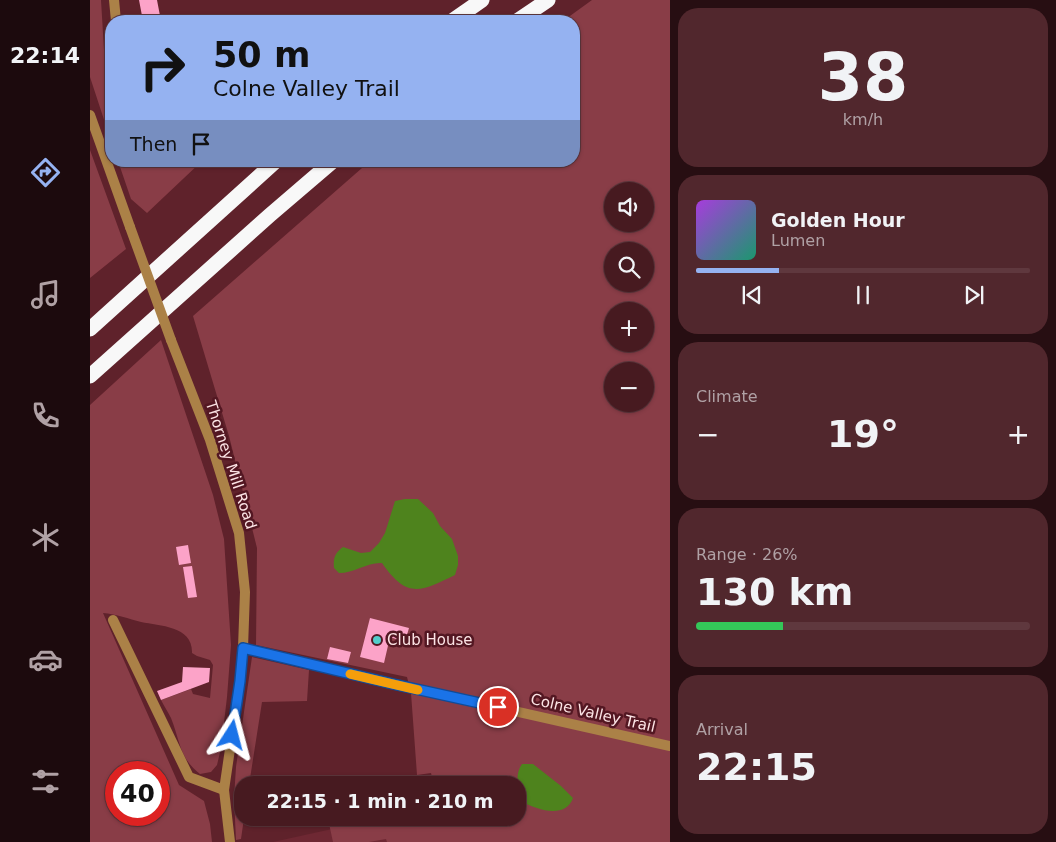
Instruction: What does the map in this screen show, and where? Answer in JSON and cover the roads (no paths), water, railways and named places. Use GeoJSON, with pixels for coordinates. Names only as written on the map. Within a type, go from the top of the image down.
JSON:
{"type":"FeatureCollection","features":[{"type":"Feature","properties":{"kind":"highway"},"geometry":{"type":"LineString","coordinates":[[461,15],[482,0]]}},
{"type":"Feature","properties":{"kind":"highway"},"geometry":{"type":"LineString","coordinates":[[527,15],[548,0]]}},
{"type":"Feature","properties":{"kind":"highway"},"geometry":{"type":"LineString","coordinates":[[90,329],[269,167]]}},
{"type":"Feature","properties":{"kind":"highway"},"geometry":{"type":"LineString","coordinates":[[90,376],[326,167]]}},
{"type":"Feature","properties":{"kind":"street"},"geometry":{"type":"LineString","coordinates":[[114,0],[115,15]]}},
{"type":"Feature","properties":{"kind":"street","name":"Thorney Mill Road"},"geometry":{"type":"LineString","coordinates":[[90,114],[105,156]]}},
{"type":"Feature","properties":{"kind":"street","name":"Thorney Mill Road"},"geometry":{"type":"LineString","coordinates":[[109,167],[171,340],[210,440],[239,533],[245,592],[245,648],[224,790],[230,842]]}},
{"type":"Feature","properties":{"kind":"street"},"geometry":{"type":"LineString","coordinates":[[113,620],[190,777],[224,790]]}},
{"type":"Feature","properties":{"kind":"street","name":"Colne Valley Trail"},"geometry":{"type":"LineString","coordinates":[[245,648],[393,684],[670,746]]}},
{"type":"Feature","properties":{"kind":"place","name":"Club House"},"geometry":{"type":"Point","coordinates":[377,640]}}]}
